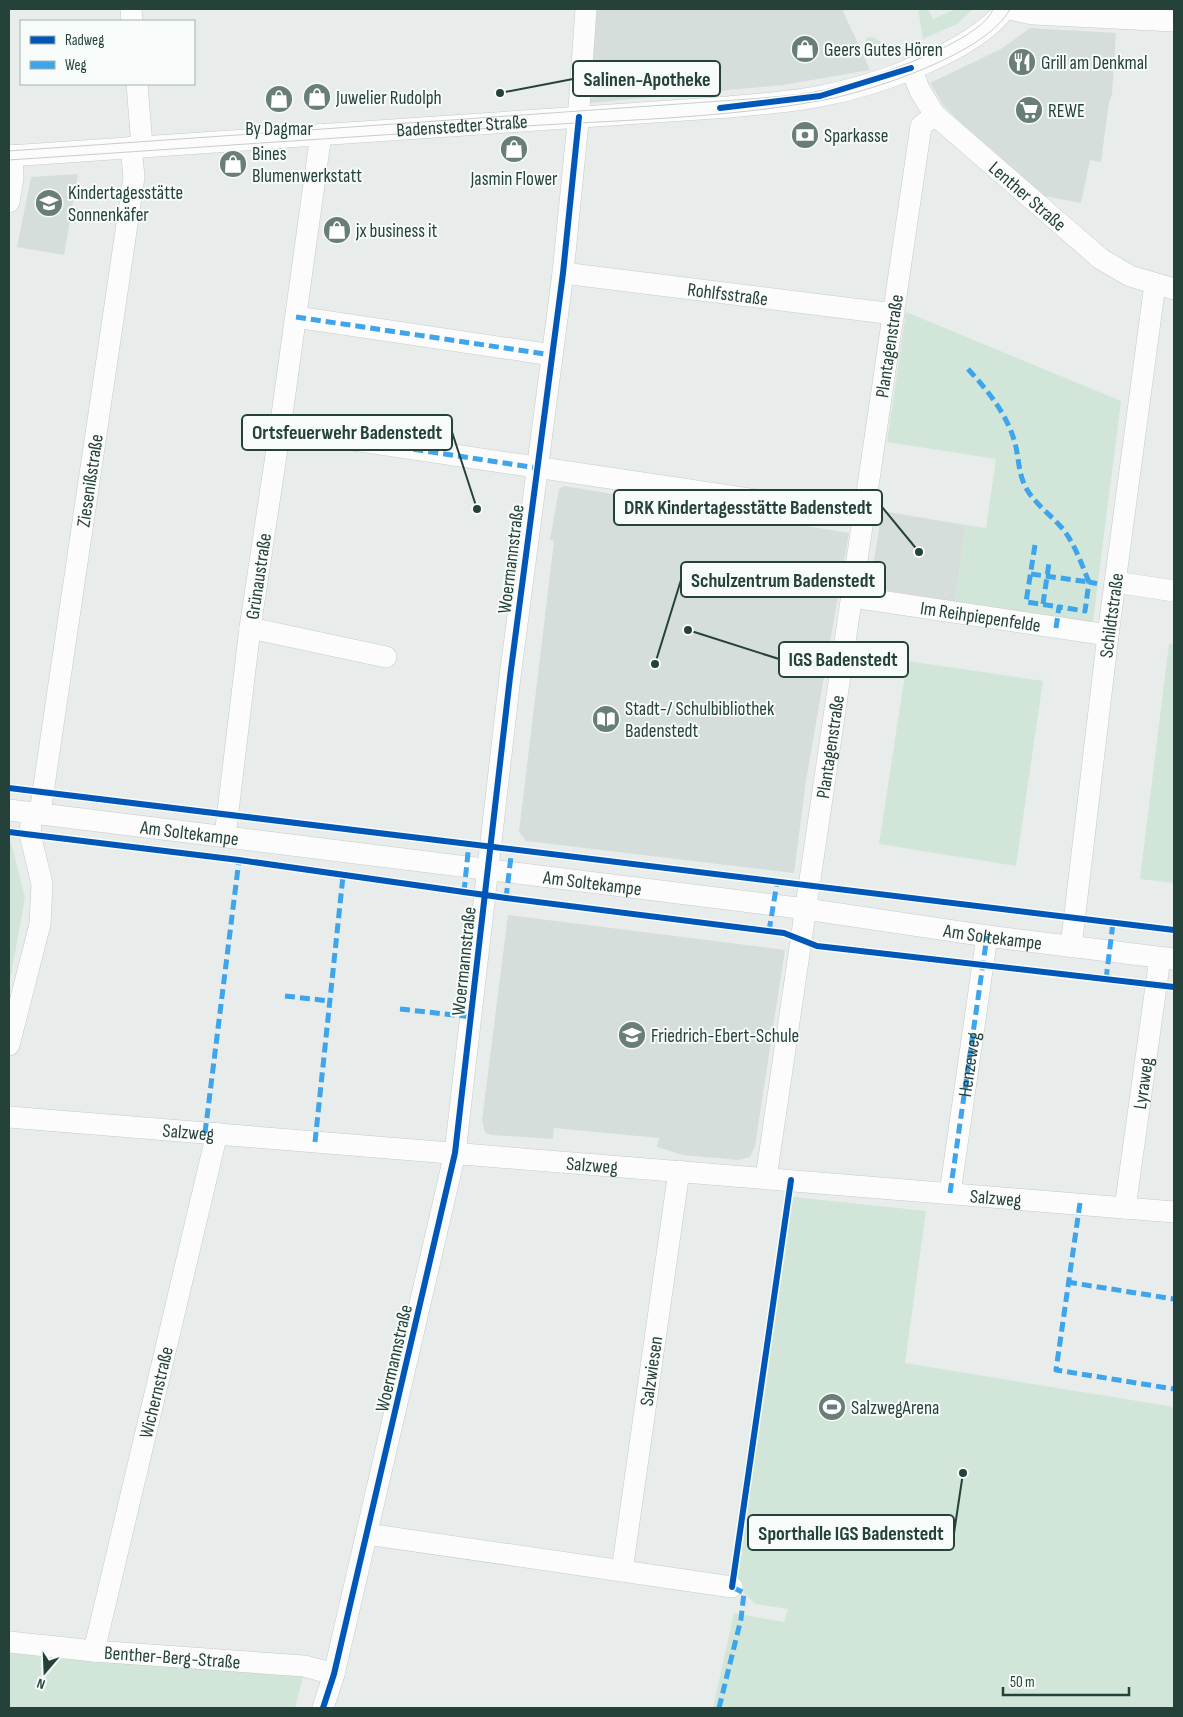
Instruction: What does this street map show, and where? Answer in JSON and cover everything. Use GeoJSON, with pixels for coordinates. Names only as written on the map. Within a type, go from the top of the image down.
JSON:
{"type":"FeatureCollection","features":[{"type":"Feature","properties":{"kind":"street","name":"Woermannstraße"},"geometry":{"type":"LineString","coordinates":[[323,1708],[334,1674],[455,1153],[510,677],[562,273],[579,117],[586,9]]}},
{"type":"Feature","properties":{"kind":"street","name":"Badenstedter Straße"},"geometry":{"type":"LineString","coordinates":[[10,155],[729,107],[802,99],[836,93],[911,68],[980,35],[1007,9]]}},
{"type":"Feature","properties":{"kind":"street"},"geometry":{"type":"LineString","coordinates":[[1007,9],[1033,14],[1174,21]]}},
{"type":"Feature","properties":{"kind":"street","name":"Lenther Straße"},"geometry":{"type":"LineString","coordinates":[[911,68],[920,91],[935,115],[1101,259],[1117,270],[1164,287]]}},
{"type":"Feature","properties":{"kind":"street","name":"Ziesenißstraße"},"geometry":{"type":"LineString","coordinates":[[9,1045],[40,924],[42,884],[30,834],[36,813],[134,178],[137,85]]}},
{"type":"Feature","properties":{"kind":"street","name":"Plantagenstraße"},"geometry":{"type":"LineString","coordinates":[[766,1178],[921,126],[935,115]]}},
{"type":"Feature","properties":{"kind":"street","name":"Grünaustraße"},"geometry":{"type":"LineString","coordinates":[[225,836],[250,628],[296,317],[320,134]]}},
{"type":"Feature","properties":{"kind":"street"},"geometry":{"type":"LineString","coordinates":[[9,202],[13,178],[10,155]]}},
{"type":"Feature","properties":{"kind":"street","name":"Rohlfsstraße"},"geometry":{"type":"LineString","coordinates":[[562,273],[894,314]]}},
{"type":"Feature","properties":{"kind":"street","name":"Schildtstraße"},"geometry":{"type":"LineString","coordinates":[[1071,948],[1115,582],[1164,287]]}},
{"type":"Feature","properties":{"kind":"street"},"geometry":{"type":"LineString","coordinates":[[296,317],[552,355]]}},
{"type":"Feature","properties":{"kind":"street"},"geometry":{"type":"LineString","coordinates":[[280,429],[864,516]]}},
{"type":"Feature","properties":{"kind":"street"},"geometry":{"type":"LineString","coordinates":[[1115,582],[1174,591]]}},
{"type":"Feature","properties":{"kind":"street","name":"Im Reihpiepenfelde"},"geometry":{"type":"LineString","coordinates":[[853,597],[1108,635]]}},
{"type":"Feature","properties":{"kind":"street"},"geometry":{"type":"LineString","coordinates":[[250,628],[386,657]]}},
{"type":"Feature","properties":{"kind":"street","name":"Am Soltekampe"},"geometry":{"type":"LineString","coordinates":[[9,810],[806,909],[1071,948],[1167,958]]}},
{"type":"Feature","properties":{"kind":"street","name":"Henzeweg"},"geometry":{"type":"LineString","coordinates":[[950,1193],[986,936]]}},
{"type":"Feature","properties":{"kind":"street","name":"Lyraweg"},"geometry":{"type":"LineString","coordinates":[[1126,1208],[1167,958]]}},
{"type":"Feature","properties":{"kind":"street","name":"Salzweg"},"geometry":{"type":"LineString","coordinates":[[9,1116],[1174,1212]]}},
{"type":"Feature","properties":{"kind":"street","name":"Wichernstraße"},"geometry":{"type":"LineString","coordinates":[[94,1651],[217,1134]]}},
{"type":"Feature","properties":{"kind":"street","name":"Salzwiesen"},"geometry":{"type":"LineString","coordinates":[[622,1571],[679,1171]]}},
{"type":"Feature","properties":{"kind":"street"},"geometry":{"type":"LineString","coordinates":[[367,1534],[732,1587]]}},
{"type":"Feature","properties":{"kind":"street","name":"Benther-Berg-Straße"},"geometry":{"type":"LineString","coordinates":[[9,1642],[94,1651],[304,1666],[334,1674]]}},
{"type":"Feature","properties":{"kind":"shaded area"},"geometry":{"type":"Polygon","coordinates":[[[597,9],[842,9],[870,70],[783,85],[589,103],[597,9]]]}},
{"type":"Feature","properties":{"kind":"shaded area"},"geometry":{"type":"Polygon","coordinates":[[[1030,28],[1116,33],[1112,94],[1109,102],[1101,162],[1090,160],[1081,203],[1044,196],[958,120],[944,106],[930,83],[1001,49],[1030,28]]]}},
{"type":"Feature","properties":{"kind":"shaded area","name":"Kindertagesstätte Sonnenkäfer"},"geometry":{"type":"Polygon","coordinates":[[[78,174],[64,255],[17,247],[31,177],[78,174]]]}},
{"type":"Feature","properties":{"kind":"shaded area"},"geometry":{"type":"Polygon","coordinates":[[[564,486],[849,533],[806,781],[794,873],[526,841],[519,832],[554,541],[550,540],[559,489],[564,486]]]}},
{"type":"Feature","properties":{"kind":"shaded area"},"geometry":{"type":"Polygon","coordinates":[[[882,511],[966,525],[955,602],[878,589],[871,579],[882,511]]]}},
{"type":"Feature","properties":{"kind":"shaded area","name":"Friedrich-Ebert-Schule"},"geometry":{"type":"Polygon","coordinates":[[[508,915],[785,950],[755,1146],[750,1157],[738,1160],[683,1155],[657,1147],[659,1138],[554,1128],[553,1139],[491,1135],[485,1132],[482,1120],[508,915]]]}},
{"type":"Feature","properties":{"kind":"green space"},"geometry":{"type":"Polygon","coordinates":[[[918,9],[928,9],[933,19],[956,9],[973,9],[957,24],[923,39],[918,9]]]}},
{"type":"Feature","properties":{"kind":"green space"},"geometry":{"type":"Polygon","coordinates":[[[872,37],[880,41],[884,54],[875,53],[866,45],[866,38],[872,37]]]}},
{"type":"Feature","properties":{"kind":"green space"},"geometry":{"type":"Polygon","coordinates":[[[906,312],[1121,401],[1093,622],[955,602],[966,525],[986,528],[996,459],[887,442],[906,312]]]}},
{"type":"Feature","properties":{"kind":"green space"},"geometry":{"type":"Polygon","coordinates":[[[1169,643],[1174,644],[1174,883],[1140,879],[1169,643]]]}},
{"type":"Feature","properties":{"kind":"green space"},"geometry":{"type":"Polygon","coordinates":[[[907,661],[1043,681],[1016,866],[879,844],[907,661]]]}},
{"type":"Feature","properties":{"kind":"green space"},"geometry":{"type":"Polygon","coordinates":[[[9,841],[11,842],[25,898],[9,986],[9,841]]]}},
{"type":"Feature","properties":{"kind":"green space"},"geometry":{"type":"Polygon","coordinates":[[[793,1197],[926,1211],[905,1363],[1174,1407],[1174,1708],[713,1708],[734,1613],[784,1622],[788,1609],[755,1604],[736,1585],[793,1197]]]}},
{"type":"Feature","properties":{"kind":"green space"},"geometry":{"type":"Polygon","coordinates":[[[9,1648],[303,1677],[295,1708],[9,1708],[9,1648]]]}},
{"type":"Feature","properties":{"kind":"tram line"},"geometry":{"type":"LineString","coordinates":[[9,151],[750,99],[806,93],[832,88],[884,72],[941,49],[965,36],[983,22],[993,9]]}},
{"type":"Feature","properties":{"kind":"tram line"},"geometry":{"type":"LineString","coordinates":[[9,160],[667,118],[785,106],[845,95],[927,68],[978,41],[998,25],[1010,9]]}},
{"type":"Feature","properties":{"kind":"marked path"},"geometry":{"type":"LineString","coordinates":[[296,317],[552,355]]}},
{"type":"Feature","properties":{"kind":"marked path"},"geometry":{"type":"LineString","coordinates":[[968,369],[990,394],[1012,432],[1020,471],[1026,488],[1067,534],[1089,582]]}},
{"type":"Feature","properties":{"kind":"marked path"},"geometry":{"type":"LineString","coordinates":[[280,429],[537,468]]}},
{"type":"Feature","properties":{"kind":"marked path"},"geometry":{"type":"LineString","coordinates":[[1035,545],[1026,602],[1059,607]]}},
{"type":"Feature","properties":{"kind":"marked path"},"geometry":{"type":"LineString","coordinates":[[1043,604],[1049,563]]}},
{"type":"Feature","properties":{"kind":"marked path"},"geometry":{"type":"LineString","coordinates":[[1031,574],[1089,582]]}},
{"type":"Feature","properties":{"kind":"marked path"},"geometry":{"type":"LineString","coordinates":[[1056,628],[1059,607],[1085,611],[1089,582],[1099,584]]}},
{"type":"Feature","properties":{"kind":"marked path"},"geometry":{"type":"LineString","coordinates":[[464,892],[469,843]]}},
{"type":"Feature","properties":{"kind":"marked path"},"geometry":{"type":"LineString","coordinates":[[506,898],[512,848]]}},
{"type":"Feature","properties":{"kind":"marked path"},"geometry":{"type":"LineString","coordinates":[[205,1133],[239,860]]}},
{"type":"Feature","properties":{"kind":"marked path"},"geometry":{"type":"LineString","coordinates":[[315,1142],[343,876]]}},
{"type":"Feature","properties":{"kind":"marked path"},"geometry":{"type":"LineString","coordinates":[[769,931],[777,883]]}},
{"type":"Feature","properties":{"kind":"marked path"},"geometry":{"type":"LineString","coordinates":[[1106,979],[1113,923]]}},
{"type":"Feature","properties":{"kind":"marked path"},"geometry":{"type":"LineString","coordinates":[[950,1193],[987,936]]}},
{"type":"Feature","properties":{"kind":"marked path"},"geometry":{"type":"LineString","coordinates":[[285,996],[330,1001]]}},
{"type":"Feature","properties":{"kind":"marked path"},"geometry":{"type":"LineString","coordinates":[[400,1009],[472,1017]]}},
{"type":"Feature","properties":{"kind":"marked path"},"geometry":{"type":"LineString","coordinates":[[1080,1203],[1056,1370],[1174,1389]]}},
{"type":"Feature","properties":{"kind":"marked path"},"geometry":{"type":"LineString","coordinates":[[1067,1282],[1174,1299]]}},
{"type":"Feature","properties":{"kind":"marked path"},"geometry":{"type":"LineString","coordinates":[[719,1708],[741,1619],[744,1593],[732,1587]]}},
{"type":"Feature","properties":{"kind":"cycle path"},"geometry":{"type":"LineString","coordinates":[[720,108],[820,96],[911,68]]}},
{"type":"Feature","properties":{"kind":"cycle path"},"geometry":{"type":"LineString","coordinates":[[323,1708],[334,1674],[455,1153],[510,677],[563,273],[579,117]]}},
{"type":"Feature","properties":{"kind":"cycle path"},"geometry":{"type":"LineString","coordinates":[[9,788],[1174,930]]}},
{"type":"Feature","properties":{"kind":"cycle path"},"geometry":{"type":"LineString","coordinates":[[9,832],[239,860],[506,898],[784,933],[817,946],[1174,987]]}},
{"type":"Feature","properties":{"kind":"cycle path"},"geometry":{"type":"LineString","coordinates":[[732,1587],[791,1180]]}},
{"type":"Feature","properties":{"kind":"place","name":"Geers Gutes Hören"},"geometry":{"type":"Point","coordinates":[805,49]}},
{"type":"Feature","properties":{"kind":"place","name":"Grill am Denkmal"},"geometry":{"type":"Point","coordinates":[1022,62]}},
{"type":"Feature","properties":{"kind":"place","name":"Salinen-Apotheke"},"geometry":{"type":"Point","coordinates":[500,93]}},
{"type":"Feature","properties":{"kind":"place","name":"Juwelier Rudolph"},"geometry":{"type":"Point","coordinates":[317,97]}},
{"type":"Feature","properties":{"kind":"place","name":"By Dagmar"},"geometry":{"type":"Point","coordinates":[279,99]}},
{"type":"Feature","properties":{"kind":"place","name":"REWE"},"geometry":{"type":"Point","coordinates":[1029,110]}},
{"type":"Feature","properties":{"kind":"place","name":"Sparkasse"},"geometry":{"type":"Point","coordinates":[805,135]}},
{"type":"Feature","properties":{"kind":"place","name":"Jasmin Flower"},"geometry":{"type":"Point","coordinates":[514,149]}},
{"type":"Feature","properties":{"kind":"place","name":"Bines Blumenwerkstatt"},"geometry":{"type":"Point","coordinates":[233,164]}},
{"type":"Feature","properties":{"kind":"place","name":"Kindertagesstätte Sonnenkäfer"},"geometry":{"type":"Point","coordinates":[49,203]}},
{"type":"Feature","properties":{"kind":"place","name":"jx business it"},"geometry":{"type":"Point","coordinates":[337,230]}},
{"type":"Feature","properties":{"kind":"place","name":"Ortsfeuerwehr Badenstedt"},"geometry":{"type":"Point","coordinates":[477,509]}},
{"type":"Feature","properties":{"kind":"place","name":"DRK Kindertagesstätte Badenstedt"},"geometry":{"type":"Point","coordinates":[919,552]}},
{"type":"Feature","properties":{"kind":"place","name":"IGS Badenstedt"},"geometry":{"type":"Point","coordinates":[688,630]}},
{"type":"Feature","properties":{"kind":"place","name":"Schulzentrum Badenstedt"},"geometry":{"type":"Point","coordinates":[655,664]}},
{"type":"Feature","properties":{"kind":"place","name":"Stadt-/ Schulbibliothek Badenstedt"},"geometry":{"type":"Point","coordinates":[606,719]}},
{"type":"Feature","properties":{"kind":"place","name":"Friedrich-Ebert-Schule"},"geometry":{"type":"Point","coordinates":[632,1035]}},
{"type":"Feature","properties":{"kind":"place","name":"SalzwegArena"},"geometry":{"type":"Point","coordinates":[832,1407]}},
{"type":"Feature","properties":{"kind":"place","name":"Sporthalle IGS Badenstedt"},"geometry":{"type":"Point","coordinates":[963,1473]}}]}
